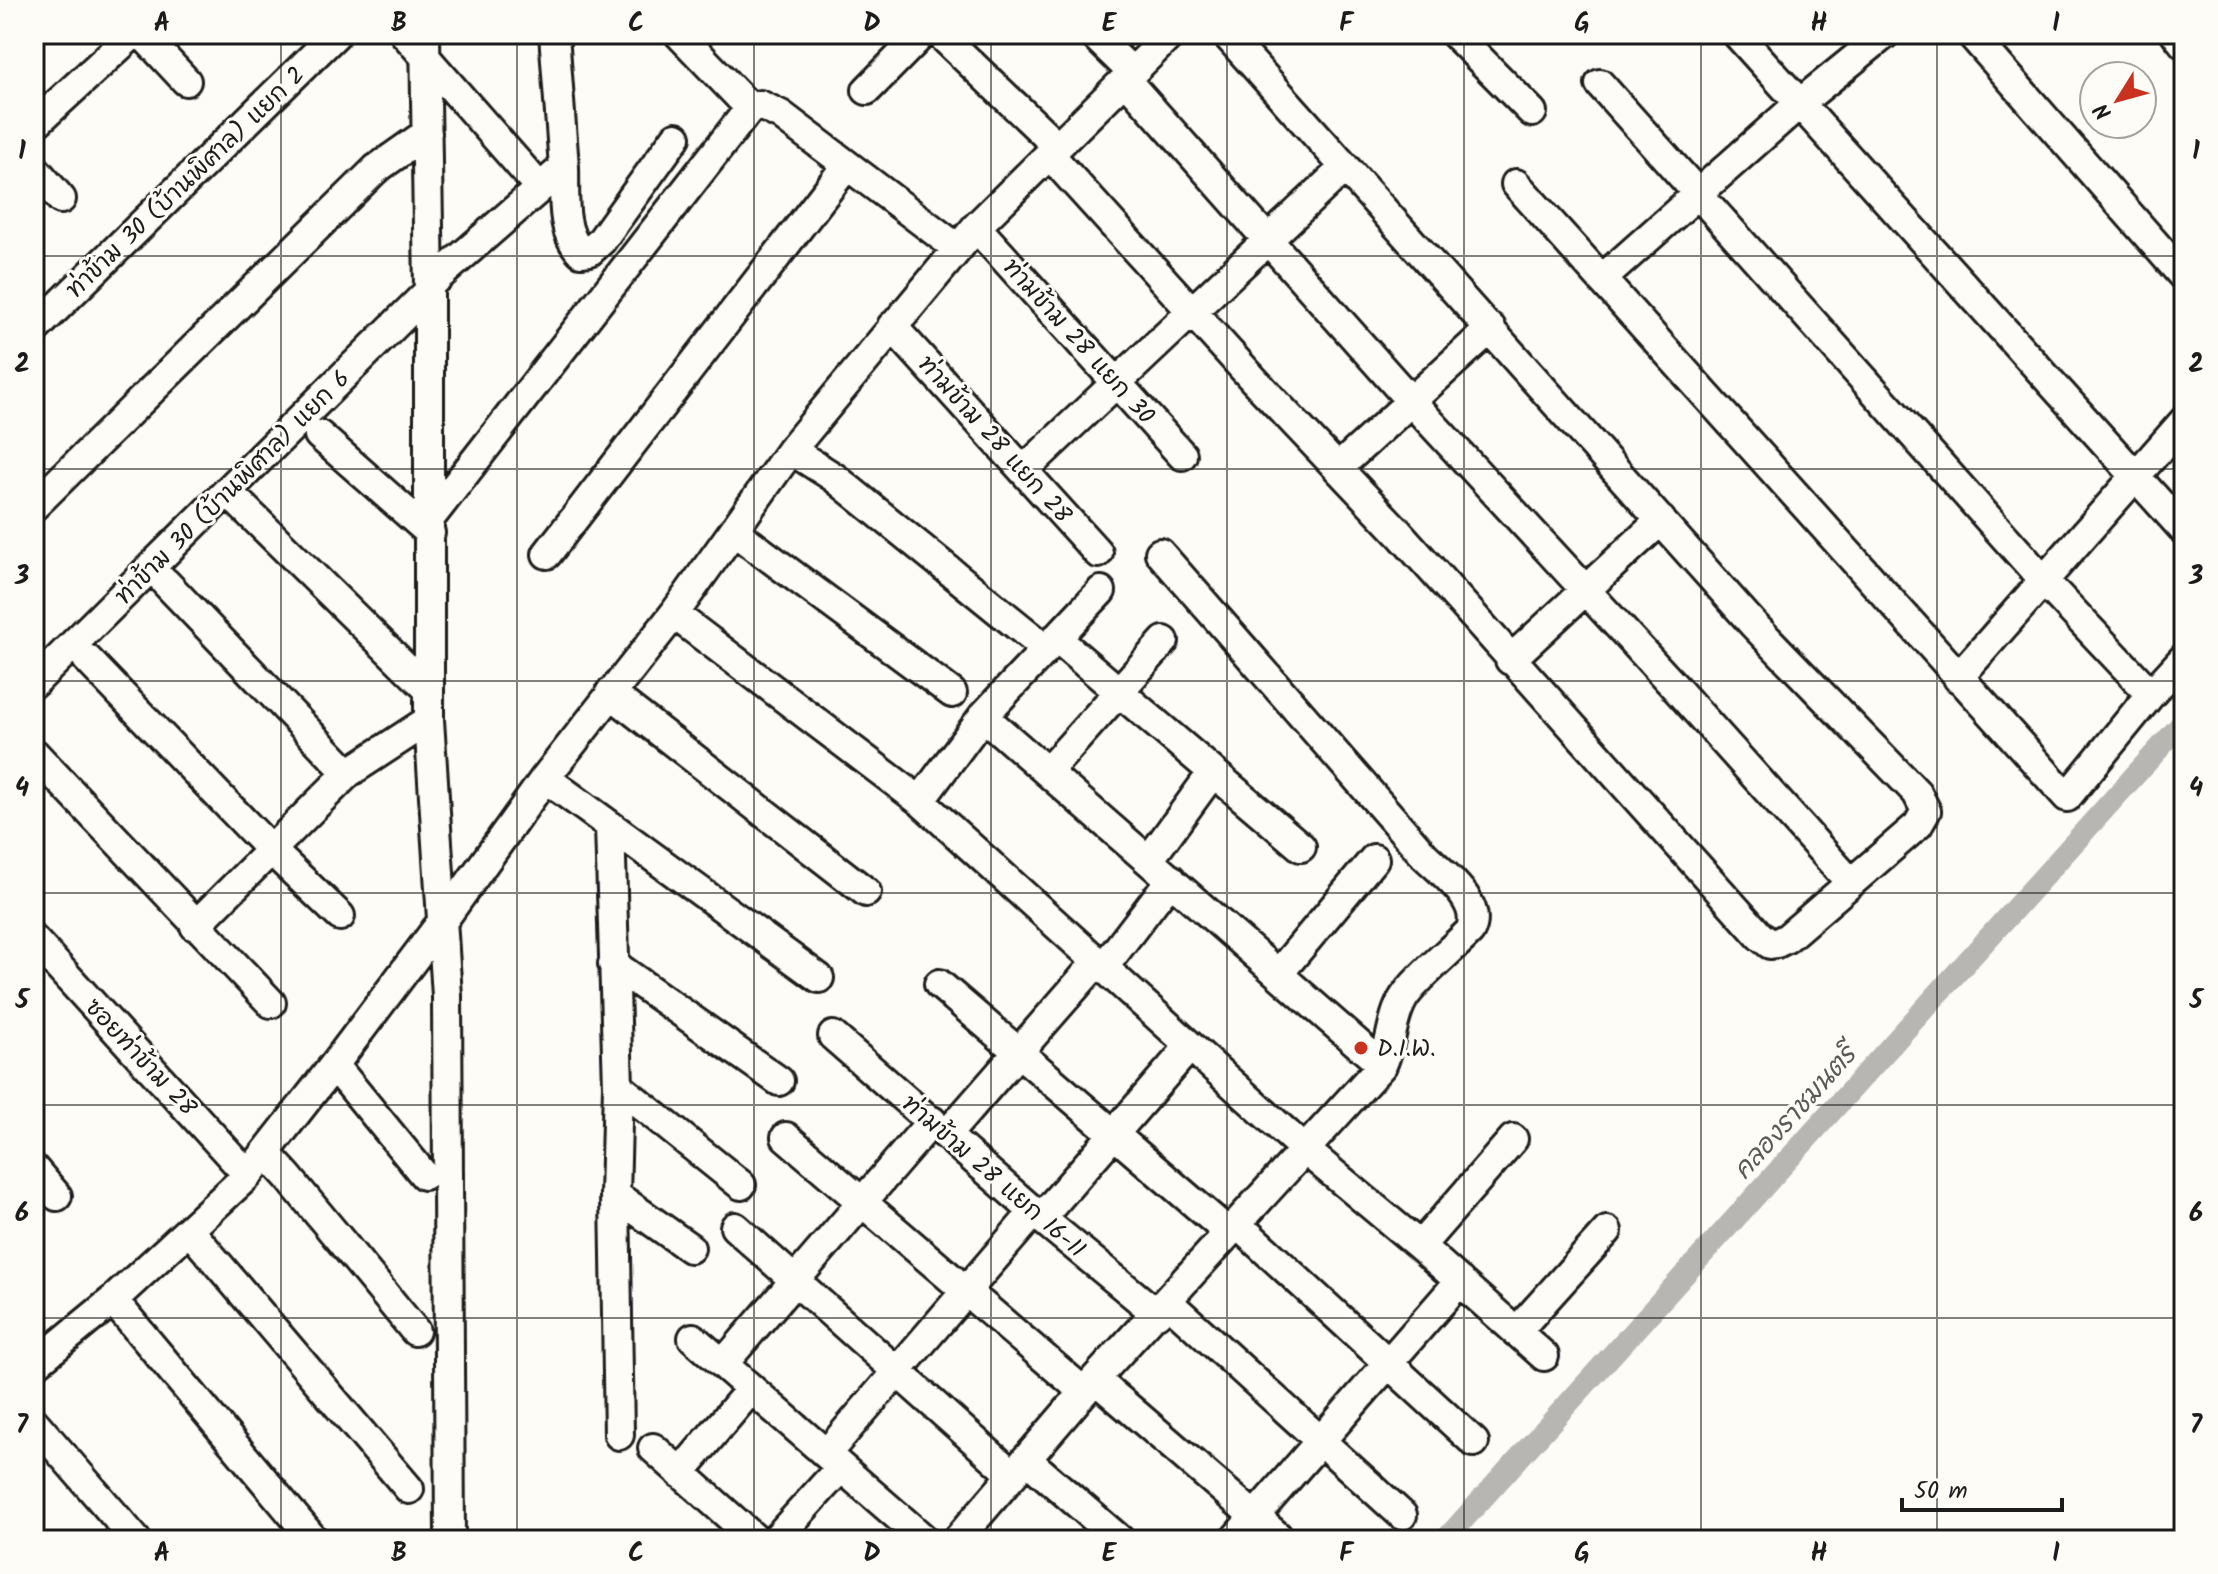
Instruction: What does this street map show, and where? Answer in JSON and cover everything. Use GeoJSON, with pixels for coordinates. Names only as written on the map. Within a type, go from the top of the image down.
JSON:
{"type":"FeatureCollection","features":[{"type":"Feature","properties":{"kind":"street"},"geometry":{"type":"LineString","coordinates":[[34,125],[133,34]]}},
{"type":"Feature","properties":{"kind":"street"},"geometry":{"type":"LineString","coordinates":[[142,34],[186,81]]}},
{"type":"Feature","properties":{"kind":"street","name":"ท่าข้าม 30 (บ้านพิศาล) แยก 2"},"geometry":{"type":"LineString","coordinates":[[34,330],[336,34]]}},
{"type":"Feature","properties":{"kind":"street"},"geometry":{"type":"LineString","coordinates":[[405,34],[425,45],[540,188]]}},
{"type":"Feature","properties":{"kind":"street"},"geometry":{"type":"LineString","coordinates":[[554,34],[567,230],[571,242],[581,252],[590,251],[601,241],[676,137]]}},
{"type":"Feature","properties":{"kind":"street"},"geometry":{"type":"LineString","coordinates":[[679,34],[750,108]]}},
{"type":"Feature","properties":{"kind":"street"},"geometry":{"type":"LineString","coordinates":[[867,90],[922,34]]}},
{"type":"Feature","properties":{"kind":"street"},"geometry":{"type":"LineString","coordinates":[[940,34],[1053,150],[1191,311],[1339,467],[1510,660],[1770,944],[1787,938],[1918,825],[1926,811],[1924,803],[1753,624],[1226,34]]}},
{"type":"Feature","properties":{"kind":"street"},"geometry":{"type":"LineString","coordinates":[[1093,34],[1411,401],[1851,883]]}},
{"type":"Feature","properties":{"kind":"street"},"geometry":{"type":"LineString","coordinates":[[34,1365],[190,1231],[257,1164],[444,919],[545,778],[674,614],[791,450],[976,227],[1171,34]]}},
{"type":"Feature","properties":{"kind":"street"},"geometry":{"type":"LineString","coordinates":[[1455,34],[1532,112]]}},
{"type":"Feature","properties":{"kind":"street"},"geometry":{"type":"LineString","coordinates":[[1737,34],[2184,530]]}},
{"type":"Feature","properties":{"kind":"street"},"geometry":{"type":"LineString","coordinates":[[1602,279],[1800,103],[1885,34]]}},
{"type":"Feature","properties":{"kind":"street"},"geometry":{"type":"LineString","coordinates":[[1971,34],[2184,277]]}},
{"type":"Feature","properties":{"kind":"street"},"geometry":{"type":"LineString","coordinates":[[2176,34],[2184,44]]}},
{"type":"Feature","properties":{"kind":"street"},"geometry":{"type":"LineString","coordinates":[[425,45],[429,288],[428,689],[432,804],[444,919],[447,996],[450,1540]]}},
{"type":"Feature","properties":{"kind":"street"},"geometry":{"type":"LineString","coordinates":[[1600,84],[2044,581],[2151,694]]}},
{"type":"Feature","properties":{"kind":"street"},"geometry":{"type":"LineString","coordinates":[[430,525],[750,108],[760,105],[768,107],[957,248]]}},
{"type":"Feature","properties":{"kind":"street"},"geometry":{"type":"LineString","coordinates":[[34,506],[376,169],[427,133]]}},
{"type":"Feature","properties":{"kind":"street"},"geometry":{"type":"LineString","coordinates":[[547,554],[847,165]]}},
{"type":"Feature","properties":{"kind":"street","name":"ท่าข้าม 30 (บ้านพิศาล) แยก 6"},"geometry":{"type":"LineString","coordinates":[[34,683],[429,288],[564,167]]}},
{"type":"Feature","properties":{"kind":"street"},"geometry":{"type":"LineString","coordinates":[[1024,470],[1345,167]]}},
{"type":"Feature","properties":{"kind":"street"},"geometry":{"type":"LineString","coordinates":[[34,168],[61,199]]}},
{"type":"Feature","properties":{"kind":"street"},"geometry":{"type":"LineString","coordinates":[[1516,184],[2067,797],[2184,658]]}},
{"type":"Feature","properties":{"kind":"street","name":"ท่ามข้าม 28 แยก 30"},"geometry":{"type":"LineString","coordinates":[[976,227],[1182,455]]}},
{"type":"Feature","properties":{"kind":"street","name":"ท่ามข้าม 28 แยก 28"},"geometry":{"type":"LineString","coordinates":[[892,326],[1098,553]]}},
{"type":"Feature","properties":{"kind":"street"},"geometry":{"type":"LineString","coordinates":[[1339,467],[1491,328]]}},
{"type":"Feature","properties":{"kind":"street"},"geometry":{"type":"LineString","coordinates":[[1958,678],[2184,421]]}},
{"type":"Feature","properties":{"kind":"street"},"geometry":{"type":"LineString","coordinates":[[319,435],[430,525]]}},
{"type":"Feature","properties":{"kind":"street"},"geometry":{"type":"LineString","coordinates":[[791,450],[835,478],[1119,691],[1301,847]]}},
{"type":"Feature","properties":{"kind":"street"},"geometry":{"type":"LineString","coordinates":[[240,504],[428,689]]}},
{"type":"Feature","properties":{"kind":"street"},"geometry":{"type":"LineString","coordinates":[[1510,660],[1661,520]]}},
{"type":"Feature","properties":{"kind":"street"},"geometry":{"type":"LineString","coordinates":[[735,532],[952,693]]}},
{"type":"Feature","properties":{"kind":"street"},"geometry":{"type":"LineString","coordinates":[[960,1539],[1090,1385],[1382,1065],[1404,997],[1470,931],[1475,922],[1473,909],[1466,898],[1424,855],[1160,553]]}},
{"type":"Feature","properties":{"kind":"street"},"geometry":{"type":"LineString","coordinates":[[165,582],[348,773]]}},
{"type":"Feature","properties":{"kind":"street"},"geometry":{"type":"LineString","coordinates":[[920,801],[983,716],[1101,591]]}},
{"type":"Feature","properties":{"kind":"street"},"geometry":{"type":"LineString","coordinates":[[674,614],[920,801],[1304,1149],[1544,1356]]}},
{"type":"Feature","properties":{"kind":"street"},"geometry":{"type":"LineString","coordinates":[[1047,772],[1164,641]]}},
{"type":"Feature","properties":{"kind":"street"},"geometry":{"type":"LineString","coordinates":[[87,659],[270,849],[340,916]]}},
{"type":"Feature","properties":{"kind":"street"},"geometry":{"type":"LineString","coordinates":[[610,693],[866,892]]}},
{"type":"Feature","properties":{"kind":"street"},"geometry":{"type":"LineString","coordinates":[[983,716],[1382,1065]]}},
{"type":"Feature","properties":{"kind":"street"},"geometry":{"type":"LineString","coordinates":[[195,926],[348,773],[429,720]]}},
{"type":"Feature","properties":{"kind":"street"},"geometry":{"type":"LineString","coordinates":[[34,753],[271,1003]]}},
{"type":"Feature","properties":{"kind":"street"},"geometry":{"type":"LineString","coordinates":[[1149,860],[1213,772]]}},
{"type":"Feature","properties":{"kind":"street"},"geometry":{"type":"LineString","coordinates":[[545,778],[819,978]]}},
{"type":"Feature","properties":{"kind":"street"},"geometry":{"type":"LineString","coordinates":[[610,827],[618,1086],[615,1195],[619,1435]]}},
{"type":"Feature","properties":{"kind":"street"},"geometry":{"type":"LineString","coordinates":[[1279,973],[1374,859]]}},
{"type":"Feature","properties":{"kind":"street"},"geometry":{"type":"LineString","coordinates":[[723,1364],[862,1202],[1019,1053],[1100,965],[1171,879]]}},
{"type":"Feature","properties":{"kind":"street","name":"ซอยท่าข้าม 28"},"geometry":{"type":"LineString","coordinates":[[34,940],[257,1164],[288,1177],[415,1331]]}},
{"type":"Feature","properties":{"kind":"street"},"geometry":{"type":"LineString","coordinates":[[613,964],[779,1081]]}},
{"type":"Feature","properties":{"kind":"street"},"geometry":{"type":"LineString","coordinates":[[939,984],[1115,1135],[1233,1228],[1474,1442]]}},
{"type":"Feature","properties":{"kind":"street","name":"ท่ามข้าม 28 แยก 16-11"},"geometry":{"type":"LineString","coordinates":[[833,1036],[1038,1215],[1162,1308],[1320,1440],[1402,1515]]}},
{"type":"Feature","properties":{"kind":"street"},"geometry":{"type":"LineString","coordinates":[[775,1540],[897,1372],[965,1290],[1115,1135],[1190,1046]]}},
{"type":"Feature","properties":{"kind":"street"},"geometry":{"type":"LineString","coordinates":[[334,1065],[424,1175]]}},
{"type":"Feature","properties":{"kind":"street"},"geometry":{"type":"LineString","coordinates":[[618,1086],[741,1185]]}},
{"type":"Feature","properties":{"kind":"street"},"geometry":{"type":"LineString","coordinates":[[786,1137],[965,1290],[1090,1385],[1282,1540]]}},
{"type":"Feature","properties":{"kind":"street"},"geometry":{"type":"LineString","coordinates":[[1420,1246],[1513,1139]]}},
{"type":"Feature","properties":{"kind":"street"},"geometry":{"type":"LineString","coordinates":[[34,1169],[57,1196]]}},
{"type":"Feature","properties":{"kind":"street"},"geometry":{"type":"LineString","coordinates":[[615,1195],[690,1248]]}},
{"type":"Feature","properties":{"kind":"street"},"geometry":{"type":"LineString","coordinates":[[735,1227],[897,1372],[1019,1467],[1120,1540]]}},
{"type":"Feature","properties":{"kind":"street"},"geometry":{"type":"LineString","coordinates":[[190,1231],[409,1489]]}},
{"type":"Feature","properties":{"kind":"street"},"geometry":{"type":"LineString","coordinates":[[1516,1332],[1607,1231]]}},
{"type":"Feature","properties":{"kind":"street"},"geometry":{"type":"LineString","coordinates":[[1234,1540],[1460,1281]]}},
{"type":"Feature","properties":{"kind":"street"},"geometry":{"type":"LineString","coordinates":[[113,1300],[314,1540]]}},
{"type":"Feature","properties":{"kind":"street"},"geometry":{"type":"LineString","coordinates":[[693,1338],[925,1540]]}},
{"type":"Feature","properties":{"kind":"street"},"geometry":{"type":"LineString","coordinates":[[680,1473],[751,1389]]}},
{"type":"Feature","properties":{"kind":"street"},"geometry":{"type":"LineString","coordinates":[[34,1422],[136,1540]]}},
{"type":"Feature","properties":{"kind":"street"},"geometry":{"type":"LineString","coordinates":[[653,1448],[756,1540]]}},
{"type":"Feature","properties":{"kind":"waterway","name":"คลองราชมนตรี"},"geometry":{"type":"LineString","coordinates":[[1445,1540],[2184,721]]}},
{"type":"Feature","properties":{"kind":"place","name":"D.I.W."},"geometry":{"type":"Point","coordinates":[1361,1048]}}]}
